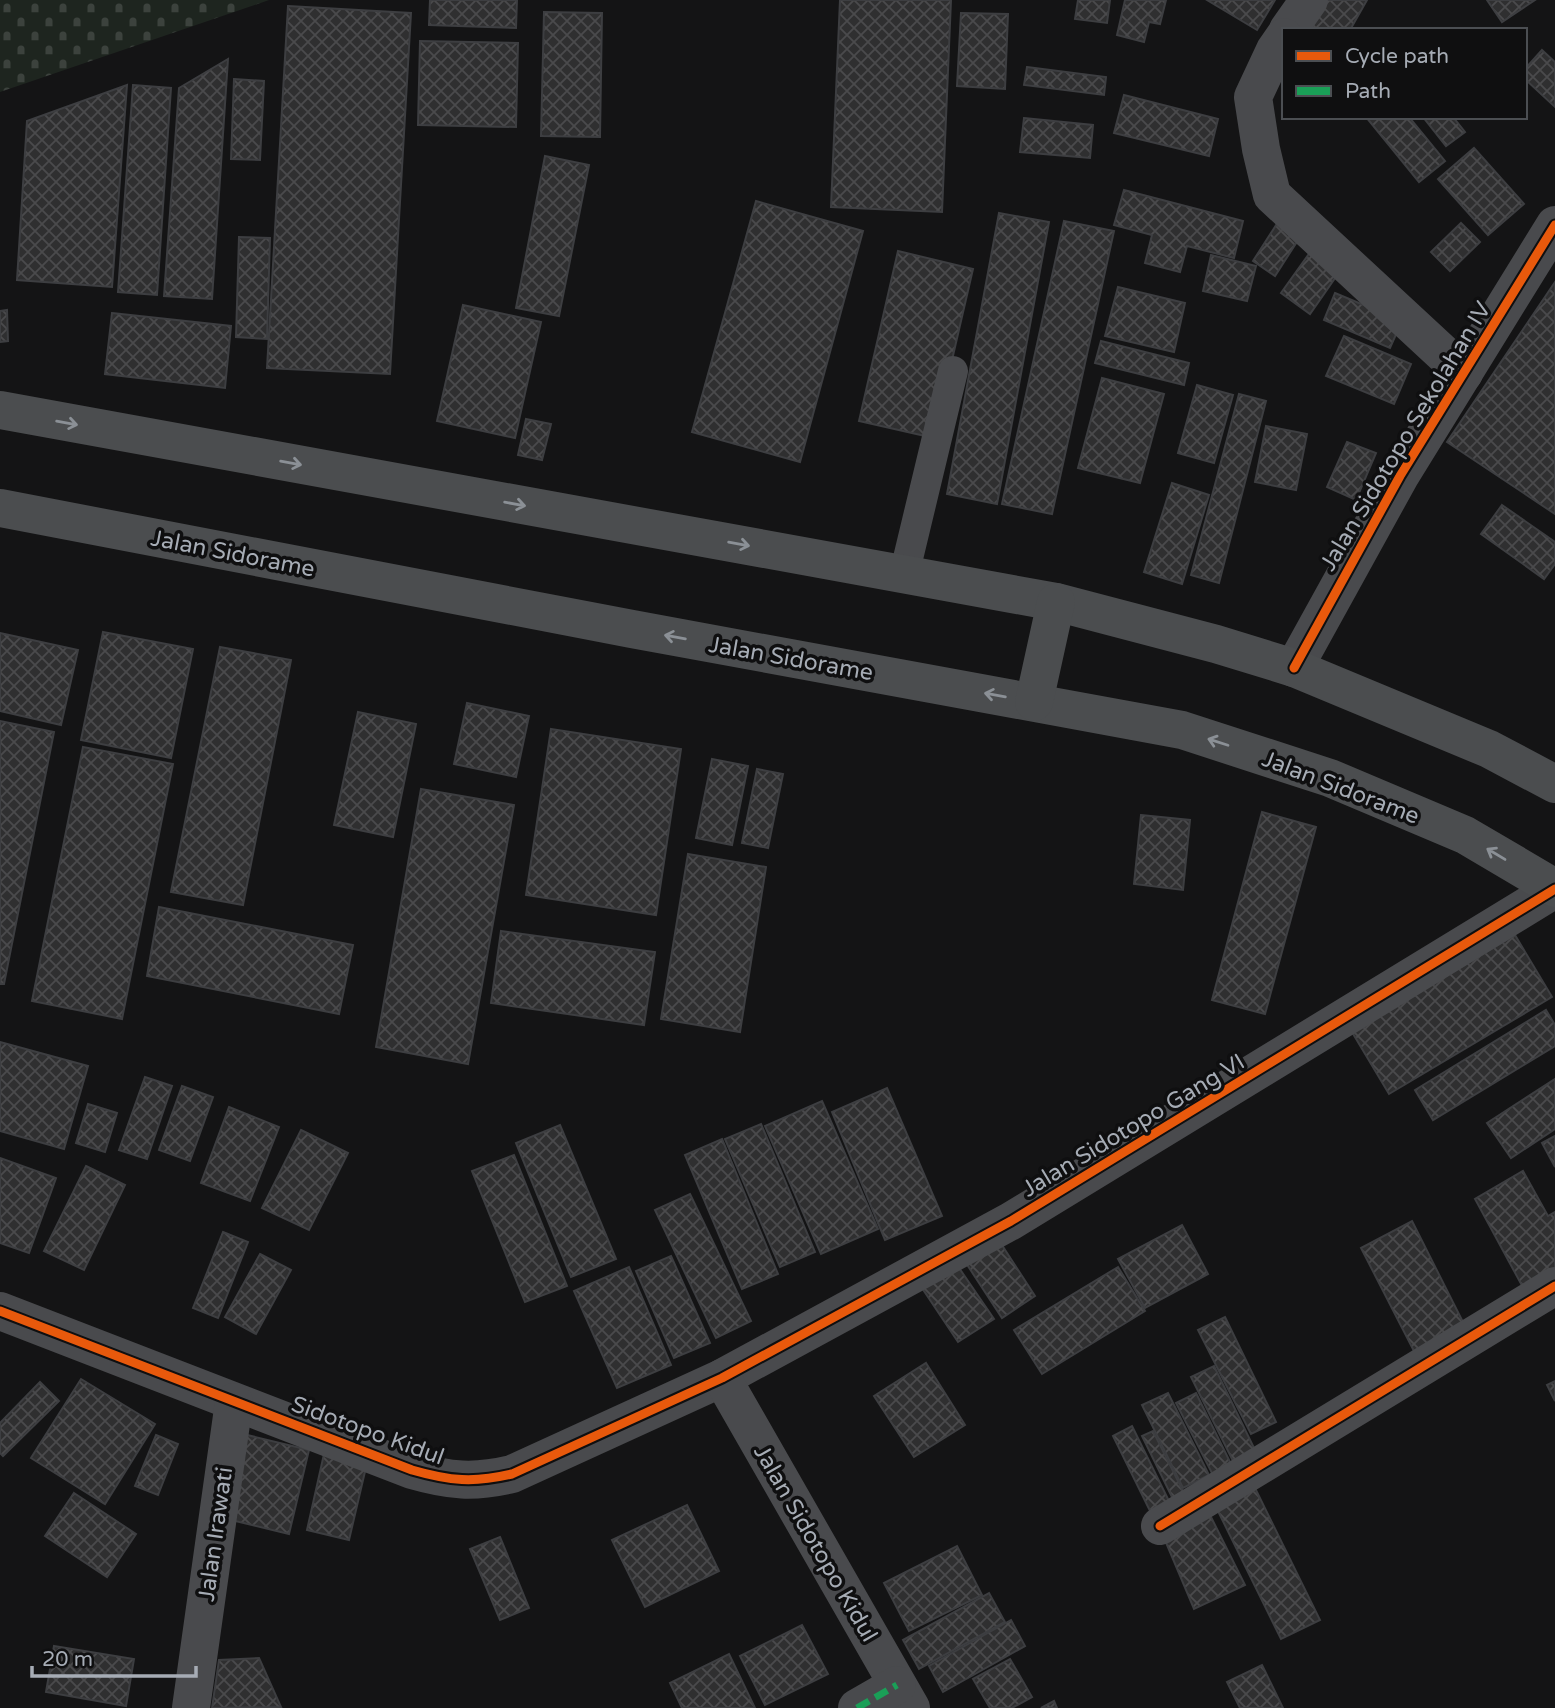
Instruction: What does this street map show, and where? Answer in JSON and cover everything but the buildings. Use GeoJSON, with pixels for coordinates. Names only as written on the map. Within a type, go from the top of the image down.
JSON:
{"type":"FeatureCollection","features":[{"type":"Feature","properties":{"kind":"highway"},"geometry":{"type":"LineString","coordinates":[[0,410],[1056,602],[1216,644],[1294,668],[1489,750],[1555,784]]}},
{"type":"Feature","properties":{"kind":"highway","name":"Jalan Sidorame"},"geometry":{"type":"LineString","coordinates":[[0,508],[632,629],[1182,730],[1330,778],[1465,835],[1555,889]]}},
{"type":"Feature","properties":{"kind":"highway"},"geometry":{"type":"LineString","coordinates":[[1034,702],[1056,602]]}},
{"type":"Feature","properties":{"kind":"street"},"geometry":{"type":"LineString","coordinates":[[1289,28],[1309,0]]}},
{"type":"Feature","properties":{"kind":"street"},"geometry":{"type":"LineString","coordinates":[[1282,40],[1253,97],[1272,195],[1464,373]]}},
{"type":"Feature","properties":{"kind":"street","name":"Jalan Sidotopo Sekolahan IV"},"geometry":{"type":"LineString","coordinates":[[1294,668],[1379,513],[1555,225]]}},
{"type":"Feature","properties":{"kind":"street","name":"Jalan Sidotopo Gang VI"},"geometry":{"type":"LineString","coordinates":[[722,1378],[1011,1221],[1555,889]]}},
{"type":"Feature","properties":{"kind":"street"},"geometry":{"type":"LineString","coordinates":[[1160,1525],[1555,1286]]}},
{"type":"Feature","properties":{"kind":"street","name":"Sidotopo Kidul"},"geometry":{"type":"LineString","coordinates":[[0,1311],[412,1470],[459,1481],[486,1480],[512,1474],[722,1378]]}},
{"type":"Feature","properties":{"kind":"street","name":"Jalan Sidotopo Kidul"},"geometry":{"type":"LineString","coordinates":[[722,1378],[904,1696]]}},
{"type":"Feature","properties":{"kind":"street","name":"Jalan Irawati"},"geometry":{"type":"LineString","coordinates":[[191,1708],[234,1402]]}},
{"type":"Feature","properties":{"kind":"street"},"geometry":{"type":"LineString","coordinates":[[857,1708],[904,1696]]}},
{"type":"Feature","properties":{"kind":"lane"},"geometry":{"type":"LineString","coordinates":[[904,575],[953,371]]}},
{"type":"Feature","properties":{"kind":"green space"},"geometry":{"type":"Polygon","coordinates":[[[0,0],[269,0],[0,92],[0,0]]]}},
{"type":"Feature","properties":{"kind":"marked path"},"geometry":{"type":"LineString","coordinates":[[857,1708],[897,1685]]}},
{"type":"Feature","properties":{"kind":"cycle path"},"geometry":{"type":"LineString","coordinates":[[1294,668],[1400,476],[1555,225]]}},
{"type":"Feature","properties":{"kind":"cycle path"},"geometry":{"type":"LineString","coordinates":[[0,1311],[412,1470],[462,1480],[512,1474],[722,1378],[1011,1221],[1555,889]]}},
{"type":"Feature","properties":{"kind":"cycle path"},"geometry":{"type":"LineString","coordinates":[[1160,1526],[1555,1286]]}}]}
